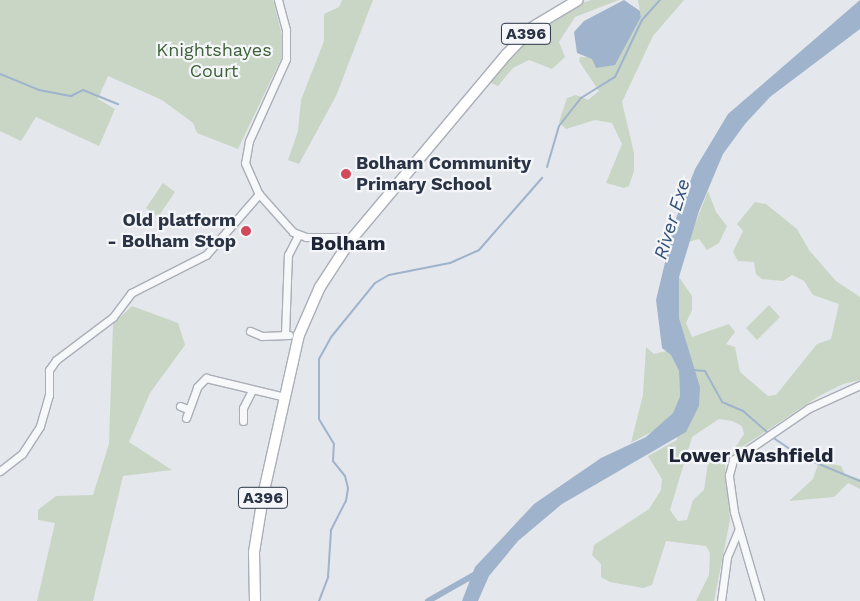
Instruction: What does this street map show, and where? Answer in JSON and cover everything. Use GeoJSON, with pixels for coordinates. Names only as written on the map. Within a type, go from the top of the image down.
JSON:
{"type":"FeatureCollection","features":[{"type":"Feature","properties":{"kind":"main road","name":"A396"},"geometry":{"type":"LineString","coordinates":[[255,601],[256,536],[285,397],[308,313],[348,243],[512,48],[550,14],[578,0]]}},
{"type":"Feature","properties":{"kind":"street"},"geometry":{"type":"LineString","coordinates":[[278,0],[286,30],[286,59],[244,156],[259,194],[298,235],[333,236],[348,243]]}},
{"type":"Feature","properties":{"kind":"street"},"geometry":{"type":"LineString","coordinates":[[0,471],[22,454],[40,426],[49,394],[49,370],[56,360],[113,317],[131,293],[206,255],[259,194]]}},
{"type":"Feature","properties":{"kind":"street"},"geometry":{"type":"LineString","coordinates":[[250,331],[265,336],[287,335],[288,255],[298,235]]}},
{"type":"Feature","properties":{"kind":"street"},"geometry":{"type":"LineString","coordinates":[[186,418],[188,409],[206,378],[285,397]]}},
{"type":"Feature","properties":{"kind":"street"},"geometry":{"type":"LineString","coordinates":[[760,601],[739,529],[731,467],[735,457],[768,433],[826,399],[860,385]]}},
{"type":"Feature","properties":{"kind":"street"},"geometry":{"type":"LineString","coordinates":[[243,421],[243,408],[252,390]]}},
{"type":"Feature","properties":{"kind":"street"},"geometry":{"type":"LineString","coordinates":[[180,406],[188,409]]}},
{"type":"Feature","properties":{"kind":"street"},"geometry":{"type":"LineString","coordinates":[[722,601],[727,557],[739,529]]}},
{"type":"Feature","properties":{"kind":"green space","name":"Knightshayes Court"},"geometry":{"type":"Polygon","coordinates":[[[0,0],[273,0],[283,39],[282,57],[238,149],[197,133],[193,123],[162,100],[108,76],[98,99],[115,109],[99,146],[36,117],[21,141],[0,131],[0,0]]]}},
{"type":"Feature","properties":{"kind":"green space"},"geometry":{"type":"Polygon","coordinates":[[[342,0],[373,0],[336,96],[299,164],[288,160],[298,131],[301,100],[324,41],[324,14],[339,7],[342,0]]]}},
{"type":"Feature","properties":{"kind":"green space"},"geometry":{"type":"Polygon","coordinates":[[[591,0],[619,0],[575,17],[559,42],[565,57],[552,69],[529,60],[513,68],[498,86],[491,83],[491,77],[534,31],[572,7],[591,0]]]}},
{"type":"Feature","properties":{"kind":"green space"},"geometry":{"type":"Polygon","coordinates":[[[638,0],[684,0],[653,36],[622,102],[634,153],[634,171],[629,186],[624,188],[606,183],[622,144],[612,123],[595,120],[566,129],[559,122],[567,98],[576,95],[588,100],[599,91],[579,61],[580,57],[618,58],[641,17],[638,0]]]}},
{"type":"Feature","properties":{"kind":"green space"},"geometry":{"type":"Polygon","coordinates":[[[163,183],[175,192],[158,217],[146,208],[163,183]]]}},
{"type":"Feature","properties":{"kind":"green space"},"geometry":{"type":"Polygon","coordinates":[[[708,191],[716,212],[727,226],[719,243],[707,250],[699,239],[688,242],[708,191]]]}},
{"type":"Feature","properties":{"kind":"green space"},"geometry":{"type":"Polygon","coordinates":[[[755,202],[766,204],[797,229],[809,250],[836,281],[860,297],[860,380],[843,384],[819,396],[739,449],[735,448],[744,434],[742,426],[732,421],[719,419],[692,437],[670,510],[678,521],[687,520],[693,500],[704,490],[708,462],[725,464],[730,520],[714,601],[696,601],[709,575],[710,553],[706,546],[666,541],[652,585],[643,588],[610,582],[601,577],[601,564],[592,555],[594,545],[649,509],[661,490],[662,479],[648,456],[677,440],[686,352],[679,318],[679,277],[692,296],[692,310],[686,323],[692,337],[729,324],[735,332],[726,344],[735,347],[740,372],[768,396],[776,395],[817,344],[831,339],[839,304],[813,295],[804,281],[792,275],[783,281],[762,279],[756,274],[754,262],[738,261],[733,252],[743,231],[737,224],[755,202]]]}},
{"type":"Feature","properties":{"kind":"green space"},"geometry":{"type":"Polygon","coordinates":[[[769,305],[780,317],[757,340],[746,328],[769,305]]]}},
{"type":"Feature","properties":{"kind":"green space"},"geometry":{"type":"Polygon","coordinates":[[[132,306],[178,323],[185,345],[150,393],[129,442],[172,470],[123,476],[93,601],[37,601],[55,523],[38,520],[38,510],[56,496],[93,495],[109,444],[113,324],[132,306]]]}},
{"type":"Feature","properties":{"kind":"green space"},"geometry":{"type":"Polygon","coordinates":[[[646,347],[654,354],[666,351],[671,355],[679,371],[680,396],[673,413],[657,429],[631,443],[643,395],[646,347]]]}},
{"type":"Feature","properties":{"kind":"green space"},"geometry":{"type":"Polygon","coordinates":[[[819,461],[841,466],[845,474],[860,479],[860,489],[848,483],[834,497],[789,501],[813,479],[819,461]]]}},
{"type":"Feature","properties":{"kind":"water"},"geometry":{"type":"Polygon","coordinates":[[[624,0],[640,11],[641,17],[615,65],[596,68],[592,59],[577,53],[574,32],[584,21],[624,0]]]}},
{"type":"Feature","properties":{"kind":"water"},"geometry":{"type":"Polygon","coordinates":[[[860,0],[860,29],[770,97],[745,124],[723,154],[699,211],[679,277],[679,318],[700,387],[699,406],[686,432],[562,504],[518,541],[489,576],[478,601],[462,601],[475,567],[534,504],[601,458],[646,437],[673,413],[680,396],[679,371],[671,355],[662,348],[656,300],[675,221],[695,169],[728,114],[860,0]]]}},
{"type":"Feature","properties":{"kind":"waterway"},"geometry":{"type":"LineString","coordinates":[[547,167],[559,126],[581,98],[615,77],[642,20],[660,0]]}},
{"type":"Feature","properties":{"kind":"waterway"},"geometry":{"type":"LineString","coordinates":[[0,74],[39,90],[71,96],[83,90],[118,104]]}},
{"type":"Feature","properties":{"kind":"waterway"},"geometry":{"type":"LineString","coordinates":[[319,601],[328,577],[331,530],[346,501],[348,488],[345,476],[333,461],[334,444],[319,419],[319,359],[332,336],[375,283],[389,275],[450,263],[479,250],[542,178]]}},
{"type":"Feature","properties":{"kind":"waterway"},"geometry":{"type":"LineString","coordinates":[[693,370],[705,371],[722,402],[743,411],[769,434]]}},
{"type":"Feature","properties":{"kind":"waterway"},"geometry":{"type":"LineString","coordinates":[[772,437],[802,457],[860,481]]}},
{"type":"Feature","properties":{"kind":"waterway"},"geometry":{"type":"LineString","coordinates":[[428,601],[479,572]]}},
{"type":"Feature","properties":{"kind":"place","name":"Bolham Community Primary School"},"geometry":{"type":"Point","coordinates":[346,174]}},
{"type":"Feature","properties":{"kind":"place","name":"Old platform - Bolham Stop"},"geometry":{"type":"Point","coordinates":[246,231]}},
{"type":"Feature","properties":{"kind":"district","name":"Bolham"},"geometry":{"type":"Point","coordinates":[348,243]}},
{"type":"Feature","properties":{"kind":"district","name":"Lower Washfield"},"geometry":{"type":"Point","coordinates":[751,455]}},
{"type":"Feature","properties":{"kind":"water label","name":"River Exe"},"geometry":{"type":"Point","coordinates":[672,219]}}]}
